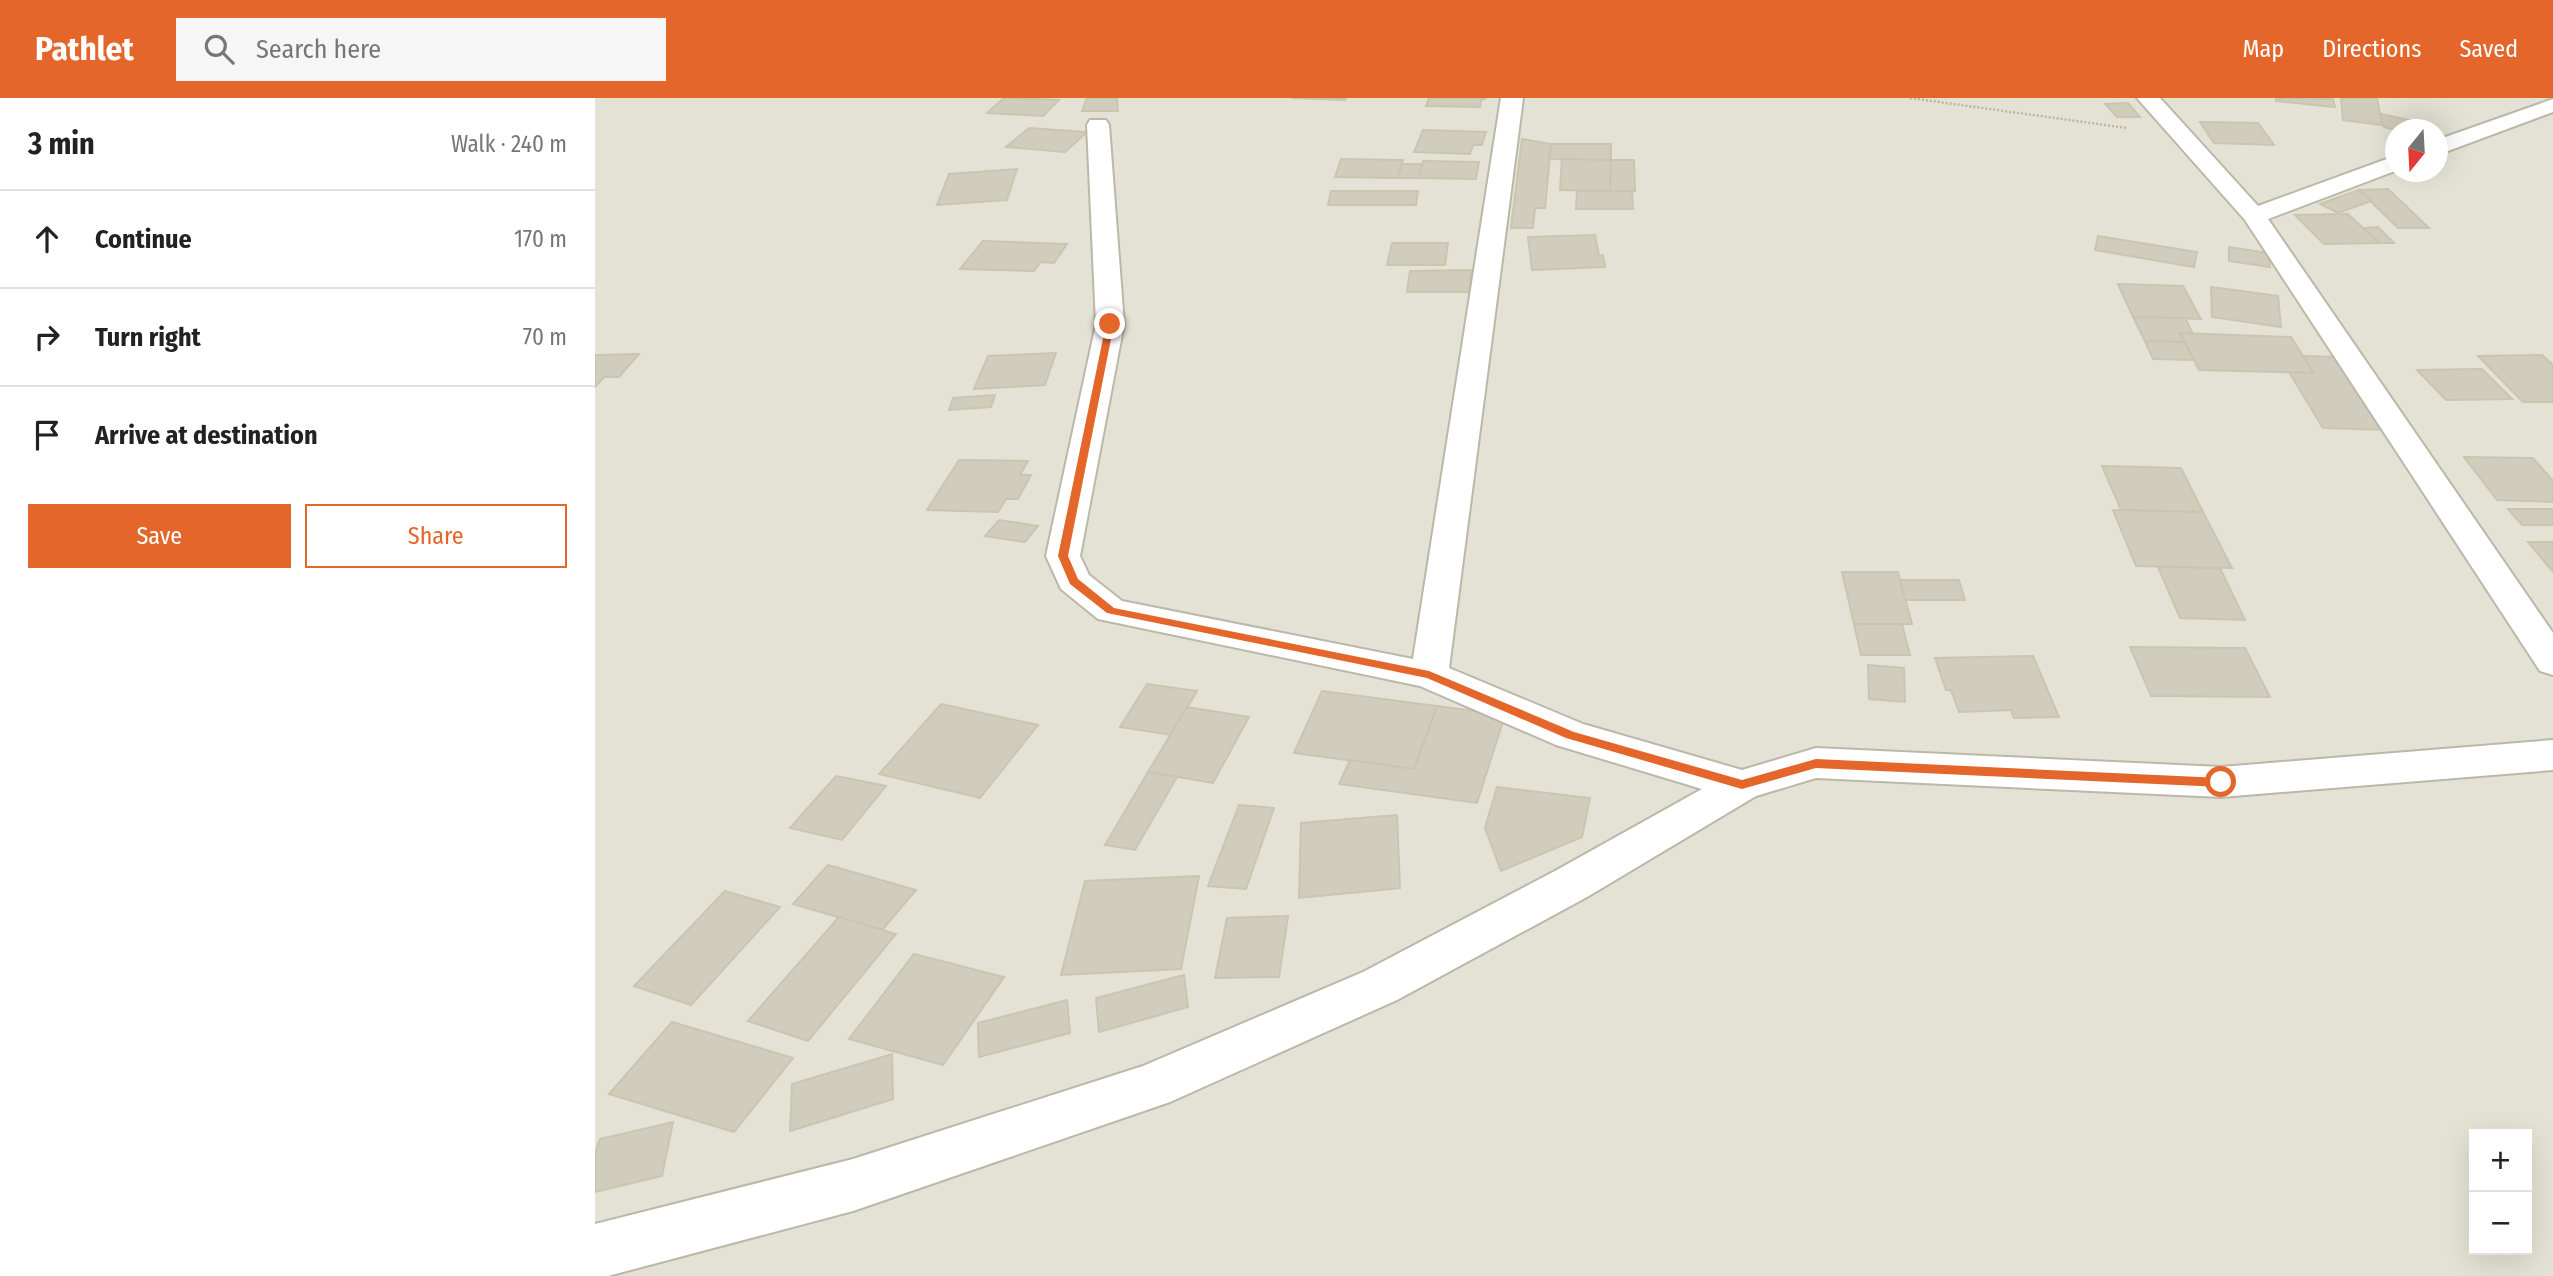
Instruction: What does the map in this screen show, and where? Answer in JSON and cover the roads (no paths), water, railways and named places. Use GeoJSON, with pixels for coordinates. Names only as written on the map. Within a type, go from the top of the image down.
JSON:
{"type":"FeatureCollection","features":[{"type":"Feature","properties":{"kind":"street"},"geometry":{"type":"LineString","coordinates":[[1429,674],[1512,98]]}},
{"type":"Feature","properties":{"kind":"street"},"geometry":{"type":"LineString","coordinates":[[2147,98],[2254,216],[2553,662]]}},
{"type":"Feature","properties":{"kind":"street"},"geometry":{"type":"LineString","coordinates":[[2448,144],[2553,105]]}},
{"type":"Feature","properties":{"kind":"street"},"geometry":{"type":"LineString","coordinates":[[1098,125],[1110,324],[1063,556],[1074,581],[1111,611],[1429,674],[1570,735],[1742,785]]}},
{"type":"Feature","properties":{"kind":"street"},"geometry":{"type":"LineString","coordinates":[[2254,216],[2385,167]]}},
{"type":"Feature","properties":{"kind":"street"},"geometry":{"type":"LineString","coordinates":[[595,1252],[853,1185],[1152,1086],[1380,986],[1571,884],[1742,785],[1816,763],[2221,782],[2553,755]]}}]}
